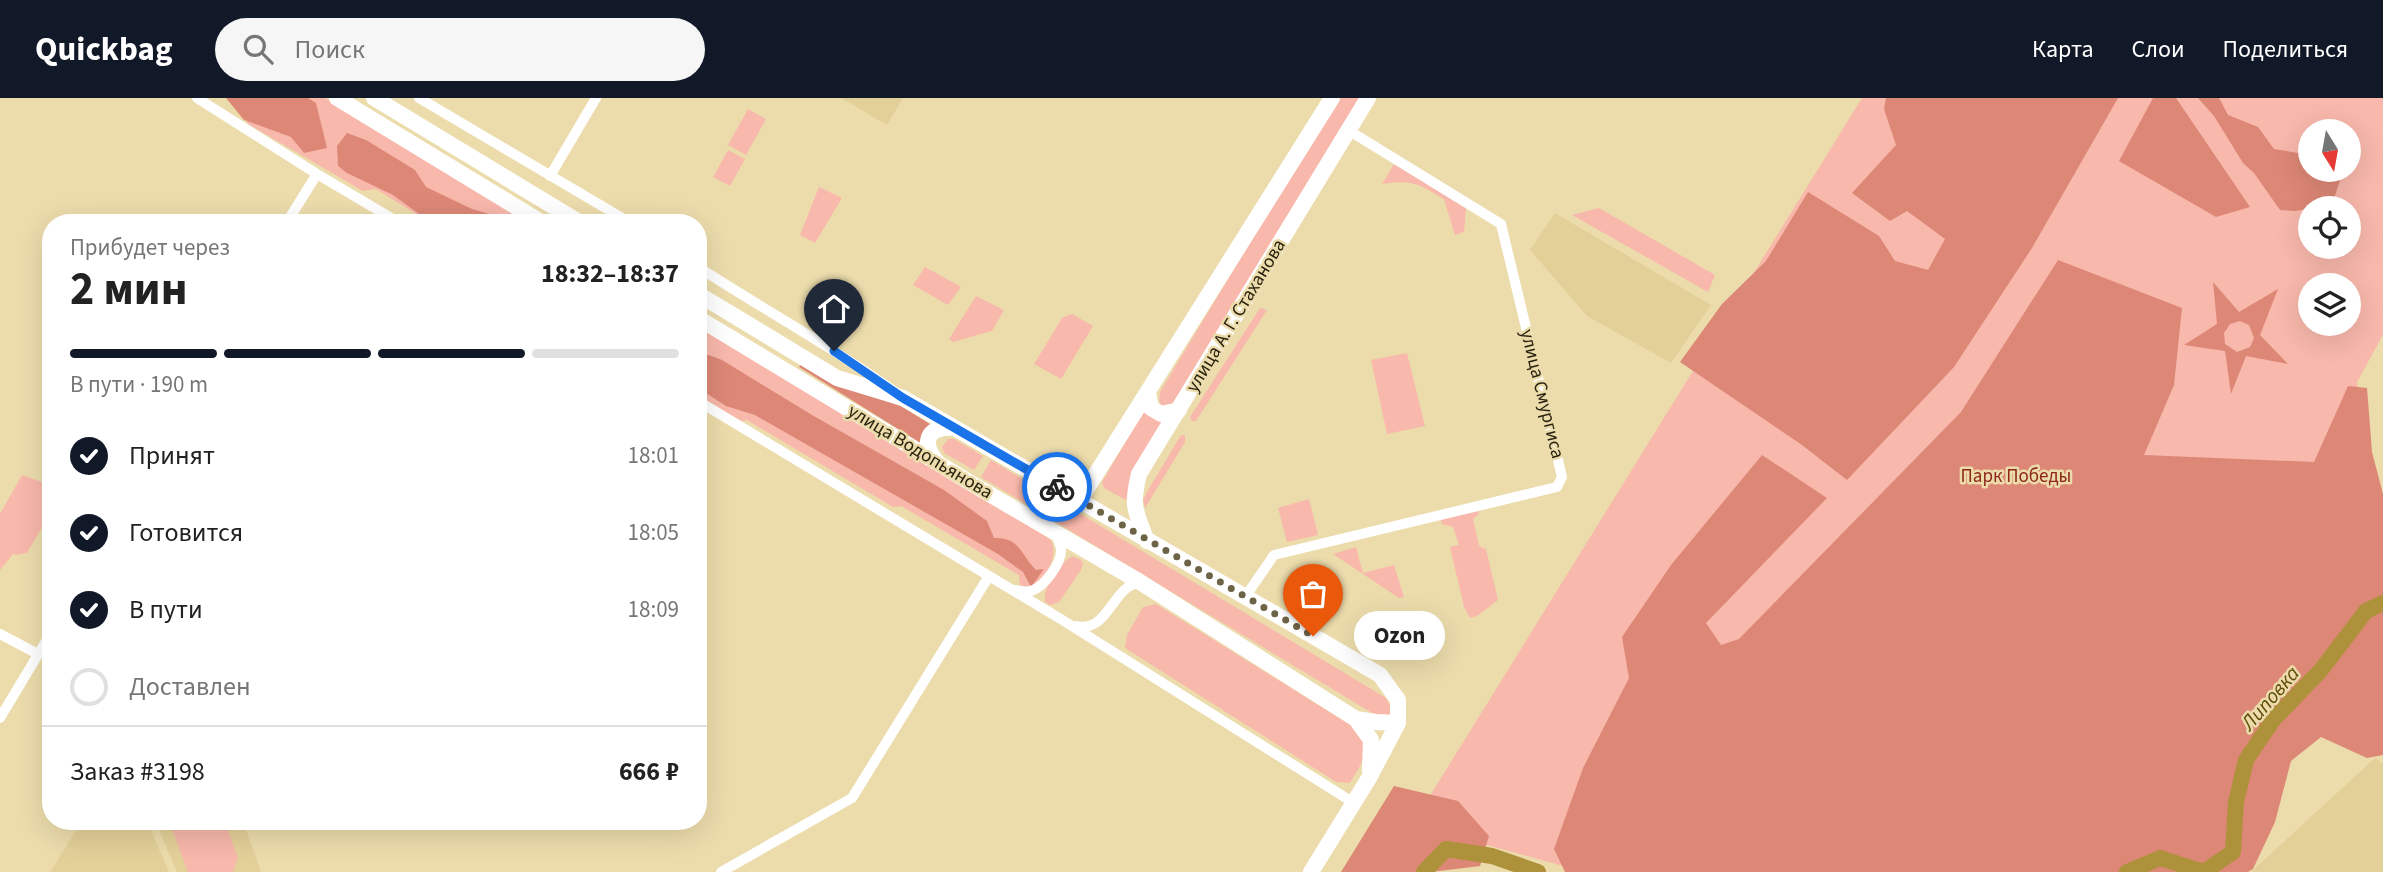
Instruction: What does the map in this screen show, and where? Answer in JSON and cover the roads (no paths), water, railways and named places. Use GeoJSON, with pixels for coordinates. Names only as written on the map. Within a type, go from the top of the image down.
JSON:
{"type":"FeatureCollection","features":[{"type":"Feature","properties":{"kind":"main road"},"geometry":{"type":"LineString","coordinates":[[337,98],[528,214]]}},
{"type":"Feature","properties":{"kind":"main road"},"geometry":{"type":"LineString","coordinates":[[374,98],[566,214]]}},
{"type":"Feature","properties":{"kind":"main road","name":"улица А. Г. Стаханова"},"geometry":{"type":"LineString","coordinates":[[1079,501],[1332,98]]}},
{"type":"Feature","properties":{"kind":"main road","name":"улица А. Г. Стаханова"},"geometry":{"type":"LineString","coordinates":[[1147,541],[1133,497],[1139,474],[1368,98]]}},
{"type":"Feature","properties":{"kind":"main road","name":"улица Водопьянова"},"geometry":{"type":"LineString","coordinates":[[707,299],[837,378],[903,398],[1381,676],[1398,700],[1398,723],[1356,719],[1140,582],[707,322]]}},
{"type":"Feature","properties":{"kind":"main road"},"geometry":{"type":"LineString","coordinates":[[1148,393],[1151,408],[1161,414],[1179,410]]}},
{"type":"Feature","properties":{"kind":"main road"},"geometry":{"type":"LineString","coordinates":[[937,462],[928,448],[931,433],[937,429],[954,428]]}},
{"type":"Feature","properties":{"kind":"main road"},"geometry":{"type":"LineString","coordinates":[[1356,719],[1371,740],[1369,778]]}},
{"type":"Feature","properties":{"kind":"main road"},"geometry":{"type":"LineString","coordinates":[[1311,872],[1369,778],[1398,723]]}},
{"type":"Feature","properties":{"kind":"street"},"geometry":{"type":"LineString","coordinates":[[197,98],[384,214]]}},
{"type":"Feature","properties":{"kind":"street"},"geometry":{"type":"LineString","coordinates":[[419,98],[615,214]]}},
{"type":"Feature","properties":{"kind":"street"},"geometry":{"type":"LineString","coordinates":[[550,176],[596,98]]}},
{"type":"Feature","properties":{"kind":"street","name":"улица Смургиса"},"geometry":{"type":"LineString","coordinates":[[1245,597],[1275,555],[1557,487],[1562,477],[1501,224],[1348,130]]}},
{"type":"Feature","properties":{"kind":"street"},"geometry":{"type":"LineString","coordinates":[[293,214],[317,174]]}},
{"type":"Feature","properties":{"kind":"street"},"geometry":{"type":"LineString","coordinates":[[707,273],[852,362],[903,398]]}},
{"type":"Feature","properties":{"kind":"street"},"geometry":{"type":"LineString","coordinates":[[707,406],[1067,623],[1354,803]]}},
{"type":"Feature","properties":{"kind":"street"},"geometry":{"type":"LineString","coordinates":[[1013,590],[1032,590],[1042,584],[1049,575],[1061,550],[1055,532]]}},
{"type":"Feature","properties":{"kind":"street"},"geometry":{"type":"LineString","coordinates":[[721,872],[852,798],[989,576]]}},
{"type":"Feature","properties":{"kind":"street"},"geometry":{"type":"LineString","coordinates":[[1067,623],[1086,628],[1098,622],[1127,589],[1140,582]]}},
{"type":"Feature","properties":{"kind":"street"},"geometry":{"type":"LineString","coordinates":[[0,634],[38,654]]}},
{"type":"Feature","properties":{"kind":"street"},"geometry":{"type":"LineString","coordinates":[[0,718],[42,648]]}},
{"type":"Feature","properties":{"kind":"waterway","name":"Липовка"},"geometry":{"type":"LineString","coordinates":[[2127,872],[2160,858],[2204,872],[2233,852],[2236,802],[2246,760],[2273,720],[2321,670],[2366,611],[2383,603]]}},
{"type":"Feature","properties":{"kind":"waterway","name":"Липовка"},"geometry":{"type":"LineString","coordinates":[[1424,872],[1446,849],[1492,856],[1538,872]]}},
{"type":"Feature","properties":{"kind":"place","name":"Ozon"},"geometry":{"type":"Point","coordinates":[1313,636]}},
{"type":"Feature","properties":{"kind":"park label","name":"Парк Победы"},"geometry":{"type":"Point","coordinates":[2016,476]}}]}
